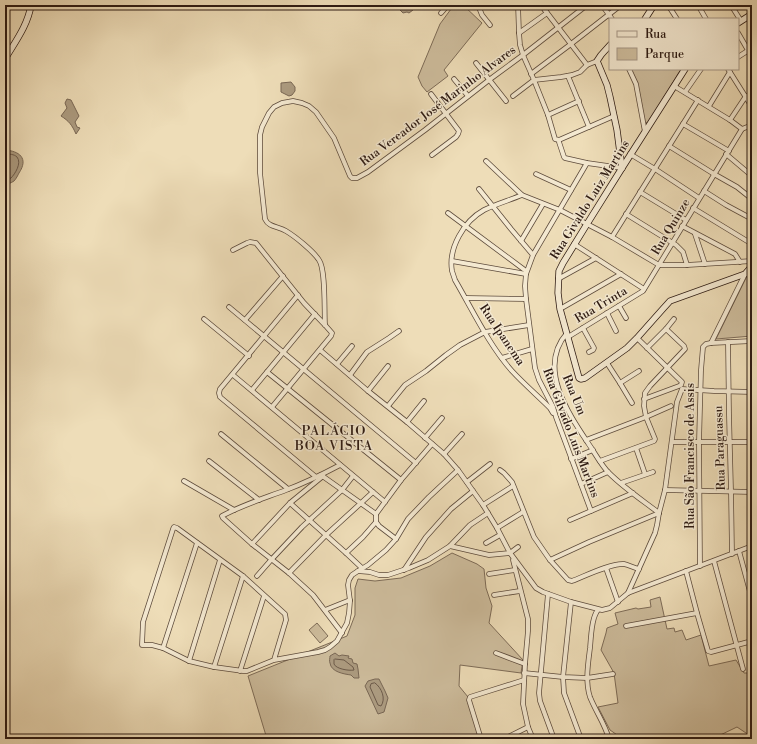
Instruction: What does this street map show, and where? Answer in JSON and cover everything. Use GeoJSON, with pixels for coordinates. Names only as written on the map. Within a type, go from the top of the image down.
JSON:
{"type":"FeatureCollection","features":[{"type":"Feature","properties":{"kind":"street"},"geometry":{"type":"LineString","coordinates":[[5,59],[21,33],[27,20],[31,5]]}},
{"type":"Feature","properties":{"kind":"street"},"geometry":{"type":"LineString","coordinates":[[441,13],[448,5]]}},
{"type":"Feature","properties":{"kind":"street"},"geometry":{"type":"LineString","coordinates":[[478,5],[482,15],[490,24]]}},
{"type":"Feature","properties":{"kind":"street"},"geometry":{"type":"LineString","coordinates":[[518,5],[520,45],[548,115],[554,137],[559,140],[614,116]]}},
{"type":"Feature","properties":{"kind":"street"},"geometry":{"type":"LineString","coordinates":[[541,5],[587,65]]}},
{"type":"Feature","properties":{"kind":"street"},"geometry":{"type":"LineString","coordinates":[[519,33],[546,11],[550,5]]}},
{"type":"Feature","properties":{"kind":"street","name":"Rua Vereador José Marinho Alvares"},"geometry":{"type":"LineString","coordinates":[[325,325],[324,280],[319,260],[303,244],[286,231],[269,225],[265,219],[260,173],[259,142],[262,127],[269,113],[274,107],[282,103],[293,101],[309,106],[316,112],[334,138],[350,176],[352,178],[357,178],[425,130],[587,5]]}},
{"type":"Feature","properties":{"kind":"street"},"geometry":{"type":"LineString","coordinates":[[602,5],[611,18]]}},
{"type":"Feature","properties":{"kind":"street"},"geometry":{"type":"LineString","coordinates":[[531,74],[621,5]]}},
{"type":"Feature","properties":{"kind":"street"},"geometry":{"type":"LineString","coordinates":[[645,18],[654,5]]}},
{"type":"Feature","properties":{"kind":"street"},"geometry":{"type":"LineString","coordinates":[[668,5],[676,18]]}},
{"type":"Feature","properties":{"kind":"street"},"geometry":{"type":"LineString","coordinates":[[698,5],[705,18]]}},
{"type":"Feature","properties":{"kind":"street"},"geometry":{"type":"LineString","coordinates":[[731,5],[738,18]]}},
{"type":"Feature","properties":{"kind":"street"},"geometry":{"type":"LineString","coordinates":[[740,22],[752,14]]}},
{"type":"Feature","properties":{"kind":"street"},"geometry":{"type":"LineString","coordinates":[[739,34],[750,49],[752,56]]}},
{"type":"Feature","properties":{"kind":"street"},"geometry":{"type":"LineString","coordinates":[[513,96],[534,80],[576,74],[587,65],[598,61],[609,46]]}},
{"type":"Feature","properties":{"kind":"street"},"geometry":{"type":"LineString","coordinates":[[739,56],[750,49]]}},
{"type":"Feature","properties":{"kind":"street"},"geometry":{"type":"LineString","coordinates":[[559,142],[565,158],[622,168],[614,116],[607,85],[598,61]]}},
{"type":"Feature","properties":{"kind":"street"},"geometry":{"type":"LineString","coordinates":[[476,63],[506,101]]}},
{"type":"Feature","properties":{"kind":"street"},"geometry":{"type":"LineString","coordinates":[[629,70],[636,84],[645,132]]}},
{"type":"Feature","properties":{"kind":"street","name":"Rua Givaldo Luiz Martins"},"geometry":{"type":"LineString","coordinates":[[607,363],[585,378],[579,378],[560,309],[558,293],[559,271],[630,154],[684,70]]}},
{"type":"Feature","properties":{"kind":"street"},"geometry":{"type":"LineString","coordinates":[[685,92],[700,70]]}},
{"type":"Feature","properties":{"kind":"street"},"geometry":{"type":"LineString","coordinates":[[709,106],[729,70],[752,107]]}},
{"type":"Feature","properties":{"kind":"street"},"geometry":{"type":"LineString","coordinates":[[568,76],[589,127]]}},
{"type":"Feature","properties":{"kind":"street"},"geometry":{"type":"LineString","coordinates":[[454,79],[468,96]]}},
{"type":"Feature","properties":{"kind":"street"},"geometry":{"type":"LineString","coordinates":[[674,86],[709,106],[742,129]]}},
{"type":"Feature","properties":{"kind":"street"},"geometry":{"type":"LineString","coordinates":[[432,94],[458,129],[458,134],[456,137],[432,155]]}},
{"type":"Feature","properties":{"kind":"street"},"geometry":{"type":"LineString","coordinates":[[730,120],[746,96]]}},
{"type":"Feature","properties":{"kind":"street"},"geometry":{"type":"LineString","coordinates":[[612,237],[698,100]]}},
{"type":"Feature","properties":{"kind":"street"},"geometry":{"type":"LineString","coordinates":[[548,115],[579,102]]}},
{"type":"Feature","properties":{"kind":"street"},"geometry":{"type":"LineString","coordinates":[[683,124],[727,152],[752,176]]}},
{"type":"Feature","properties":{"kind":"street"},"geometry":{"type":"LineString","coordinates":[[714,174],[742,129],[752,125]]}},
{"type":"Feature","properties":{"kind":"street"},"geometry":{"type":"LineString","coordinates":[[669,146],[737,187],[752,199]]}},
{"type":"Feature","properties":{"kind":"street"},"geometry":{"type":"LineString","coordinates":[[630,154],[700,198]]}},
{"type":"Feature","properties":{"kind":"street"},"geometry":{"type":"LineString","coordinates":[[486,161],[522,195],[560,210],[588,224],[660,265],[752,261]]}},
{"type":"Feature","properties":{"kind":"street","name":"Rua Gilvado Luis Martins"},"geometry":{"type":"LineString","coordinates":[[587,163],[533,255],[526,272],[525,286],[535,368],[539,380],[552,405],[591,511]]}},
{"type":"Feature","properties":{"kind":"street"},"geometry":{"type":"LineString","coordinates":[[536,174],[571,190]]}},
{"type":"Feature","properties":{"kind":"street","name":"Rua Quinze"},"geometry":{"type":"LineString","coordinates":[[644,289],[714,174]]}},
{"type":"Feature","properties":{"kind":"street"},"geometry":{"type":"LineString","coordinates":[[479,190],[533,255]]}},
{"type":"Feature","properties":{"kind":"street"},"geometry":{"type":"LineString","coordinates":[[704,191],[752,219]]}},
{"type":"Feature","properties":{"kind":"street"},"geometry":{"type":"LineString","coordinates":[[640,192],[686,220]]}},
{"type":"Feature","properties":{"kind":"street"},"geometry":{"type":"LineString","coordinates":[[522,195],[493,206],[476,216],[460,235],[454,248],[452,261],[526,272]]}},
{"type":"Feature","properties":{"kind":"street"},"geometry":{"type":"LineString","coordinates":[[521,241],[543,204]]}},
{"type":"Feature","properties":{"kind":"street"},"geometry":{"type":"LineString","coordinates":[[693,208],[752,244]]}},
{"type":"Feature","properties":{"kind":"street"},"geometry":{"type":"LineString","coordinates":[[448,213],[526,272]]}},
{"type":"Feature","properties":{"kind":"street"},"geometry":{"type":"LineString","coordinates":[[626,214],[678,246],[683,252],[687,265]]}},
{"type":"Feature","properties":{"kind":"street"},"geometry":{"type":"LineString","coordinates":[[682,226],[734,254],[740,262]]}},
{"type":"Feature","properties":{"kind":"street"},"geometry":{"type":"LineString","coordinates":[[695,234],[705,264]]}},
{"type":"Feature","properties":{"kind":"street"},"geometry":{"type":"LineString","coordinates":[[233,250],[250,242],[256,244],[314,314],[332,333],[320,350],[272,408]]}},
{"type":"Feature","properties":{"kind":"street"},"geometry":{"type":"LineString","coordinates":[[574,244],[644,289]]}},
{"type":"Feature","properties":{"kind":"street"},"geometry":{"type":"LineString","coordinates":[[558,280],[596,258]]}},
{"type":"Feature","properties":{"kind":"street","name":"Rua Ipanema"},"geometry":{"type":"LineString","coordinates":[[452,261],[452,271],[455,280],[502,358],[512,371],[550,408],[556,417]]}},
{"type":"Feature","properties":{"kind":"street"},"geometry":{"type":"LineString","coordinates":[[632,403],[607,363],[627,348],[670,301],[745,274],[752,266]]}},
{"type":"Feature","properties":{"kind":"street"},"geometry":{"type":"LineString","coordinates":[[560,309],[621,274]]}},
{"type":"Feature","properties":{"kind":"street"},"geometry":{"type":"LineString","coordinates":[[745,274],[711,343],[752,341]]}},
{"type":"Feature","properties":{"kind":"street"},"geometry":{"type":"LineString","coordinates":[[245,320],[282,276]]}},
{"type":"Feature","properties":{"kind":"street","name":"Rua Trinta"},"geometry":{"type":"LineString","coordinates":[[567,335],[583,328],[642,292],[644,289]]}},
{"type":"Feature","properties":{"kind":"street"},"geometry":{"type":"LineString","coordinates":[[298,295],[249,356],[220,389],[219,393],[220,397],[316,477]]}},
{"type":"Feature","properties":{"kind":"street"},"geometry":{"type":"LineString","coordinates":[[466,298],[526,299]]}},
{"type":"Feature","properties":{"kind":"street"},"geometry":{"type":"LineString","coordinates":[[619,306],[626,318]]}},
{"type":"Feature","properties":{"kind":"street"},"geometry":{"type":"LineString","coordinates":[[229,307],[416,463]]}},
{"type":"Feature","properties":{"kind":"street"},"geometry":{"type":"LineString","coordinates":[[607,313],[616,331]]}},
{"type":"Feature","properties":{"kind":"street"},"geometry":{"type":"LineString","coordinates":[[252,390],[314,314]]}},
{"type":"Feature","properties":{"kind":"street"},"geometry":{"type":"LineString","coordinates":[[204,319],[249,356]]}},
{"type":"Feature","properties":{"kind":"street"},"geometry":{"type":"LineString","coordinates":[[647,348],[674,319]]}},
{"type":"Feature","properties":{"kind":"street"},"geometry":{"type":"LineString","coordinates":[[388,406],[405,385],[460,345],[485,332],[529,325]]}},
{"type":"Feature","properties":{"kind":"street"},"geometry":{"type":"LineString","coordinates":[[583,328],[594,348],[589,352]]}},
{"type":"Feature","properties":{"kind":"street"},"geometry":{"type":"LineString","coordinates":[[600,461],[654,441],[655,439],[646,417],[644,406],[644,399],[647,390],[685,349],[684,346],[666,329]]}},
{"type":"Feature","properties":{"kind":"street"},"geometry":{"type":"LineString","coordinates":[[350,375],[367,352],[399,331]]}},
{"type":"Feature","properties":{"kind":"street","name":"Rua Um"},"geometry":{"type":"LineString","coordinates":[[567,335],[561,339],[554,365],[554,374],[567,410],[593,450]]}},
{"type":"Feature","properties":{"kind":"street"},"geometry":{"type":"LineString","coordinates":[[637,338],[682,382],[681,385],[644,399]]}},
{"type":"Feature","properties":{"kind":"street","name":"Rua Paraguassu"},"geometry":{"type":"LineString","coordinates":[[728,342],[732,554]]}},
{"type":"Feature","properties":{"kind":"street","name":"Rua São Francisco de Assis"},"geometry":{"type":"LineString","coordinates":[[700,566],[700,390],[703,347],[706,344],[711,343]]}},
{"type":"Feature","properties":{"kind":"street"},"geometry":{"type":"LineString","coordinates":[[337,364],[352,346]]}},
{"type":"Feature","properties":{"kind":"street"},"geometry":{"type":"LineString","coordinates":[[502,358],[532,349]]}},
{"type":"Feature","properties":{"kind":"street"},"geometry":{"type":"LineString","coordinates":[[320,350],[444,454],[458,470],[488,512],[511,555],[536,588],[540,591],[598,610],[606,609],[610,608],[628,593],[752,546]]}},
{"type":"Feature","properties":{"kind":"street"},"geometry":{"type":"LineString","coordinates":[[368,391],[388,366]]}},
{"type":"Feature","properties":{"kind":"street"},"geometry":{"type":"LineString","coordinates":[[620,383],[639,371]]}},
{"type":"Feature","properties":{"kind":"street"},"geometry":{"type":"LineString","coordinates":[[267,372],[401,480]]}},
{"type":"Feature","properties":{"kind":"street"},"geometry":{"type":"LineString","coordinates":[[233,375],[385,502]]}},
{"type":"Feature","properties":{"kind":"street"},"geometry":{"type":"LineString","coordinates":[[628,593],[655,533],[665,490],[677,402],[682,390],[752,392]]}},
{"type":"Feature","properties":{"kind":"street"},"geometry":{"type":"LineString","coordinates":[[407,422],[424,401]]}},
{"type":"Feature","properties":{"kind":"street"},"geometry":{"type":"LineString","coordinates":[[586,440],[671,406]]}},
{"type":"Feature","properties":{"kind":"street"},"geometry":{"type":"LineString","coordinates":[[425,438],[442,418]]}},
{"type":"Feature","properties":{"kind":"street"},"geometry":{"type":"LineString","coordinates":[[221,434],[288,489]]}},
{"type":"Feature","properties":{"kind":"street"},"geometry":{"type":"LineString","coordinates":[[444,454],[462,434]]}},
{"type":"Feature","properties":{"kind":"street"},"geometry":{"type":"LineString","coordinates":[[672,442],[752,442]]}},
{"type":"Feature","properties":{"kind":"street"},"geometry":{"type":"LineString","coordinates":[[396,539],[379,526],[376,522],[376,514],[401,480],[432,444]]}},
{"type":"Feature","properties":{"kind":"street"},"geometry":{"type":"LineString","coordinates":[[636,448],[645,474]]}},
{"type":"Feature","properties":{"kind":"street"},"geometry":{"type":"LineString","coordinates":[[571,459],[593,450],[608,472],[659,513]]}},
{"type":"Feature","properties":{"kind":"street"},"geometry":{"type":"LineString","coordinates":[[209,461],[259,500]]}},
{"type":"Feature","properties":{"kind":"street"},"geometry":{"type":"LineString","coordinates":[[467,482],[490,464]]}},
{"type":"Feature","properties":{"kind":"street"},"geometry":{"type":"LineString","coordinates":[[252,544],[290,503],[322,476],[340,465]]}},
{"type":"Feature","properties":{"kind":"street"},"geometry":{"type":"LineString","coordinates":[[274,660],[286,620],[285,614],[243,576],[176,528],[173,529],[143,622],[142,645],[152,645],[163,648],[188,661],[214,667],[246,671],[274,660],[326,650],[337,641],[347,623],[350,600],[348,585],[352,575],[377,558],[396,539],[408,519],[458,470]]}},
{"type":"Feature","properties":{"kind":"street"},"geometry":{"type":"LineString","coordinates":[[500,470],[510,480],[534,537],[550,560],[566,579],[570,581],[606,568],[624,564],[639,570]]}},
{"type":"Feature","properties":{"kind":"street"},"geometry":{"type":"LineString","coordinates":[[580,484],[608,472]]}},
{"type":"Feature","properties":{"kind":"street"},"geometry":{"type":"LineString","coordinates":[[621,483],[653,472]]}},
{"type":"Feature","properties":{"kind":"street"},"geometry":{"type":"LineString","coordinates":[[342,633],[313,595],[289,573],[252,544],[222,516],[316,477],[322,476],[376,514]]}},
{"type":"Feature","properties":{"kind":"street"},"geometry":{"type":"LineString","coordinates":[[257,576],[309,520],[342,490],[353,476]]}},
{"type":"Feature","properties":{"kind":"street"},"geometry":{"type":"LineString","coordinates":[[184,481],[234,510]]}},
{"type":"Feature","properties":{"kind":"street"},"geometry":{"type":"LineString","coordinates":[[483,505],[513,486]]}},
{"type":"Feature","properties":{"kind":"street"},"geometry":{"type":"LineString","coordinates":[[665,490],[752,492]]}},
{"type":"Feature","properties":{"kind":"street"},"geometry":{"type":"LineString","coordinates":[[404,570],[426,537],[451,509],[473,491]]}},
{"type":"Feature","properties":{"kind":"street"},"geometry":{"type":"LineString","coordinates":[[289,573],[326,535],[373,492]]}},
{"type":"Feature","properties":{"kind":"street"},"geometry":{"type":"LineString","coordinates":[[570,520],[633,493]]}},
{"type":"Feature","properties":{"kind":"street"},"geometry":{"type":"LineString","coordinates":[[290,503],[346,553],[360,569],[384,576],[395,574],[428,560],[450,546],[470,525],[488,512]]}},
{"type":"Feature","properties":{"kind":"street"},"geometry":{"type":"LineString","coordinates":[[497,528],[523,512]]}},
{"type":"Feature","properties":{"kind":"street"},"geometry":{"type":"LineString","coordinates":[[550,560],[659,513]]}},
{"type":"Feature","properties":{"kind":"street"},"geometry":{"type":"LineString","coordinates":[[346,553],[376,522]]}},
{"type":"Feature","properties":{"kind":"street"},"geometry":{"type":"LineString","coordinates":[[486,543],[500,536]]}},
{"type":"Feature","properties":{"kind":"street"},"geometry":{"type":"LineString","coordinates":[[163,648],[197,543]]}},
{"type":"Feature","properties":{"kind":"street"},"geometry":{"type":"LineString","coordinates":[[450,546],[489,555],[511,555]]}},
{"type":"Feature","properties":{"kind":"street"},"geometry":{"type":"LineString","coordinates":[[511,555],[518,546]]}},
{"type":"Feature","properties":{"kind":"street"},"geometry":{"type":"LineString","coordinates":[[739,551],[752,599]]}},
{"type":"Feature","properties":{"kind":"street"},"geometry":{"type":"LineString","coordinates":[[511,555],[528,619],[523,709],[533,739]]}},
{"type":"Feature","properties":{"kind":"street"},"geometry":{"type":"LineString","coordinates":[[188,661],[220,560]]}},
{"type":"Feature","properties":{"kind":"street"},"geometry":{"type":"LineString","coordinates":[[714,561],[743,669]]}},
{"type":"Feature","properties":{"kind":"street"},"geometry":{"type":"LineString","coordinates":[[606,568],[618,602]]}},
{"type":"Feature","properties":{"kind":"street"},"geometry":{"type":"LineString","coordinates":[[489,574],[515,570]]}},
{"type":"Feature","properties":{"kind":"street"},"geometry":{"type":"LineString","coordinates":[[686,571],[708,651],[711,652],[752,641]]}},
{"type":"Feature","properties":{"kind":"street"},"geometry":{"type":"LineString","coordinates":[[214,667],[243,576]]}},
{"type":"Feature","properties":{"kind":"street"},"geometry":{"type":"LineString","coordinates":[[494,595],[520,591]]}},
{"type":"Feature","properties":{"kind":"street"},"geometry":{"type":"LineString","coordinates":[[548,594],[539,697],[554,739]]}},
{"type":"Feature","properties":{"kind":"street"},"geometry":{"type":"LineString","coordinates":[[240,671],[264,596]]}},
{"type":"Feature","properties":{"kind":"street"},"geometry":{"type":"LineString","coordinates":[[325,610],[350,600]]}},
{"type":"Feature","properties":{"kind":"street"},"geometry":{"type":"LineString","coordinates":[[571,602],[563,677],[564,693],[581,739]]}},
{"type":"Feature","properties":{"kind":"street"},"geometry":{"type":"LineString","coordinates":[[598,610],[594,618],[591,634],[587,678],[590,695],[603,722],[609,739]]}},
{"type":"Feature","properties":{"kind":"street"},"geometry":{"type":"LineString","coordinates":[[626,626],[697,614]]}},
{"type":"Feature","properties":{"kind":"street"},"geometry":{"type":"LineString","coordinates":[[496,653],[525,664]]}},
{"type":"Feature","properties":{"kind":"street"},"geometry":{"type":"LineString","coordinates":[[524,673],[587,678],[613,674]]}},
{"type":"Feature","properties":{"kind":"street"},"geometry":{"type":"LineString","coordinates":[[481,739],[469,700],[470,696],[524,680]]}},
{"type":"Feature","properties":{"kind":"street"},"geometry":{"type":"LineString","coordinates":[[504,739],[528,727]]}},
{"type":"Feature","properties":{"kind":"green space"},"geometry":{"type":"Polygon","coordinates":[[[454,5],[463,5],[482,23],[444,70],[448,76],[427,92],[422,86],[418,77],[440,24],[454,5]]]}},
{"type":"Feature","properties":{"kind":"green space"},"geometry":{"type":"Polygon","coordinates":[[[631,70],[680,70],[649,122],[645,123],[631,70]]]}},
{"type":"Feature","properties":{"kind":"green space"},"geometry":{"type":"Polygon","coordinates":[[[752,272],[752,336],[716,339],[747,276],[752,272]]]}},
{"type":"Feature","properties":{"kind":"green space"},"geometry":{"type":"Polygon","coordinates":[[[452,553],[477,564],[484,569],[486,588],[492,606],[489,623],[523,660],[521,673],[460,665],[459,686],[468,697],[479,739],[267,739],[248,676],[347,636],[355,615],[355,588],[358,579],[375,581],[401,578],[430,566],[452,553]]]}},
{"type":"Feature","properties":{"kind":"green space"},"geometry":{"type":"Polygon","coordinates":[[[660,597],[667,629],[674,628],[675,632],[682,630],[686,640],[701,635],[709,666],[736,660],[744,673],[752,673],[752,737],[737,727],[712,739],[623,739],[610,730],[598,707],[618,703],[614,673],[601,650],[607,628],[618,624],[615,613],[636,608],[651,607],[650,600],[660,597]]]}},
{"type":"Feature","properties":{"kind":"green space"},"geometry":{"type":"Polygon","coordinates":[[[317,623],[328,636],[320,643],[309,630],[317,623]]]}},
{"type":"Feature","properties":{"kind":"water"},"geometry":{"type":"Polygon","coordinates":[[[395,5],[415,5],[412,8],[413,10],[409,13],[403,13],[395,5]]]}},
{"type":"Feature","properties":{"kind":"water"},"geometry":{"type":"Polygon","coordinates":[[[291,82],[295,87],[295,91],[292,95],[289,96],[281,92],[281,83],[291,82]]]}},
{"type":"Feature","properties":{"kind":"water"},"geometry":{"type":"Polygon","coordinates":[[[67,99],[71,100],[79,116],[75,122],[77,127],[80,128],[76,134],[70,124],[61,116],[67,108],[65,103],[67,99]]]}},
{"type":"Feature","properties":{"kind":"water"},"geometry":{"type":"Polygon","coordinates":[[[5,150],[14,152],[21,156],[23,163],[22,168],[15,180],[5,185],[5,150]]]}},
{"type":"Feature","properties":{"kind":"water"},"geometry":{"type":"Polygon","coordinates":[[[335,653],[339,656],[349,656],[348,658],[352,659],[353,663],[357,664],[359,678],[354,678],[351,675],[338,672],[333,669],[330,662],[330,656],[335,653]]]}},
{"type":"Feature","properties":{"kind":"water"},"geometry":{"type":"Polygon","coordinates":[[[379,679],[388,698],[384,712],[378,714],[365,686],[368,681],[379,679]]]}},
{"type":"Feature","properties":{"kind":"district","name":"PALÁCIO BOA VISTA"},"geometry":{"type":"Point","coordinates":[334,438]}}]}
